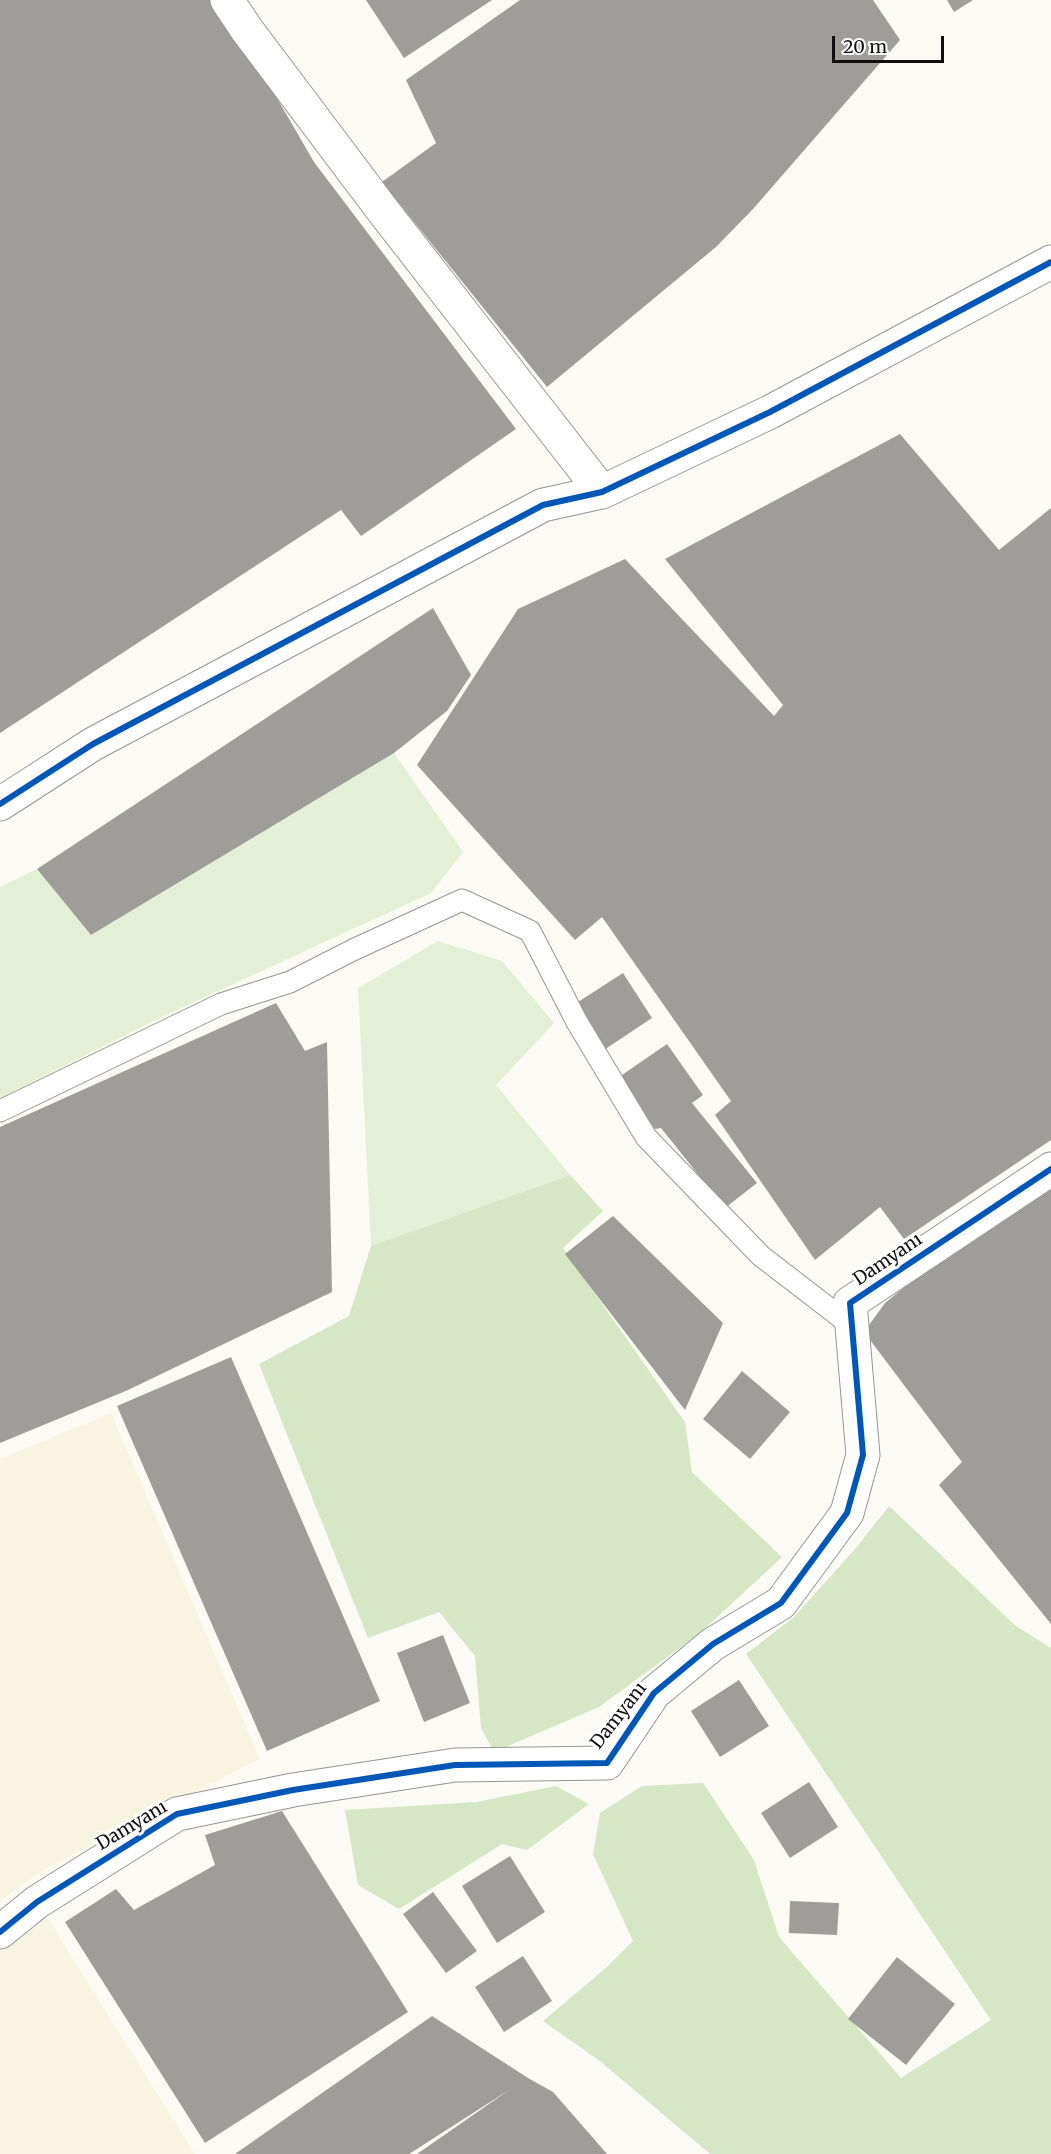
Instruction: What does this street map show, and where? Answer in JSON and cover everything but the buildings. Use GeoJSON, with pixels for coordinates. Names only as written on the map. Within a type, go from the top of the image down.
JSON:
{"type":"FeatureCollection","features":[{"type":"Feature","properties":{"kind":"street"},"geometry":{"type":"LineString","coordinates":[[227,0],[384,212],[602,492]]}},
{"type":"Feature","properties":{"kind":"street"},"geometry":{"type":"LineString","coordinates":[[0,804],[93,744],[543,505],[602,492],[770,412],[1051,262]]}},
{"type":"Feature","properties":{"kind":"street","name":"Damyanı"},"geometry":{"type":"LineString","coordinates":[[0,1932],[37,1902],[177,1814],[293,1790],[455,1766],[607,1763],[654,1693],[713,1644],[781,1603],[847,1514],[863,1455],[850,1304],[1051,1169]]}},
{"type":"Feature","properties":{"kind":"lane"},"geometry":{"type":"LineString","coordinates":[[0,1111],[221,1004],[290,982],[355,949],[462,900],[530,931],[577,1022],[646,1137],[761,1256],[852,1326]]}},
{"type":"Feature","properties":{"kind":"shaded area"},"geometry":{"type":"Polygon","coordinates":[[[111,1413],[260,1759],[47,1868],[0,1901],[0,1459],[111,1413]]]}},
{"type":"Feature","properties":{"kind":"shaded area"},"geometry":{"type":"Polygon","coordinates":[[[42,1909],[195,2154],[0,2154],[0,1947],[42,1909]]]}},
{"type":"Feature","properties":{"kind":"green space"},"geometry":{"type":"Polygon","coordinates":[[[394,753],[463,852],[431,893],[162,1017],[0,1098],[0,887],[37,869],[91,935],[394,753]]]}},
{"type":"Feature","properties":{"kind":"green space"},"geometry":{"type":"Polygon","coordinates":[[[438,941],[502,961],[554,1023],[496,1085],[570,1175],[371,1246],[358,988],[438,941]]]}},
{"type":"Feature","properties":{"kind":"green space"},"geometry":{"type":"Polygon","coordinates":[[[570,1175],[603,1211],[563,1248],[685,1422],[692,1472],[782,1557],[700,1633],[599,1707],[494,1752],[481,1728],[475,1656],[439,1612],[368,1638],[259,1364],[349,1316],[371,1246],[570,1175]]]}},
{"type":"Feature","properties":{"kind":"green space"},"geometry":{"type":"Polygon","coordinates":[[[889,1506],[1016,1626],[1051,1648],[1051,2154],[710,2154],[601,2062],[543,2021],[608,1966],[633,1941],[593,1854],[600,1813],[642,1786],[703,1783],[754,1860],[779,1937],[901,2078],[991,2020],[746,1654],[793,1618],[855,1549],[889,1506]]]}},
{"type":"Feature","properties":{"kind":"green space"},"geometry":{"type":"Polygon","coordinates":[[[556,1786],[589,1804],[527,1850],[502,1844],[399,1909],[358,1885],[345,1810],[476,1802],[556,1786]]]}},
{"type":"Feature","properties":{"kind":"cycle path"},"geometry":{"type":"LineString","coordinates":[[0,804],[93,744],[543,505],[602,492],[770,412],[1051,262]]}},
{"type":"Feature","properties":{"kind":"cycle path"},"geometry":{"type":"LineString","coordinates":[[0,1932],[37,1902],[177,1814],[293,1790],[455,1765],[607,1763],[654,1693],[713,1644],[781,1603],[847,1513],[863,1455],[850,1303],[1051,1169]]}}]}
